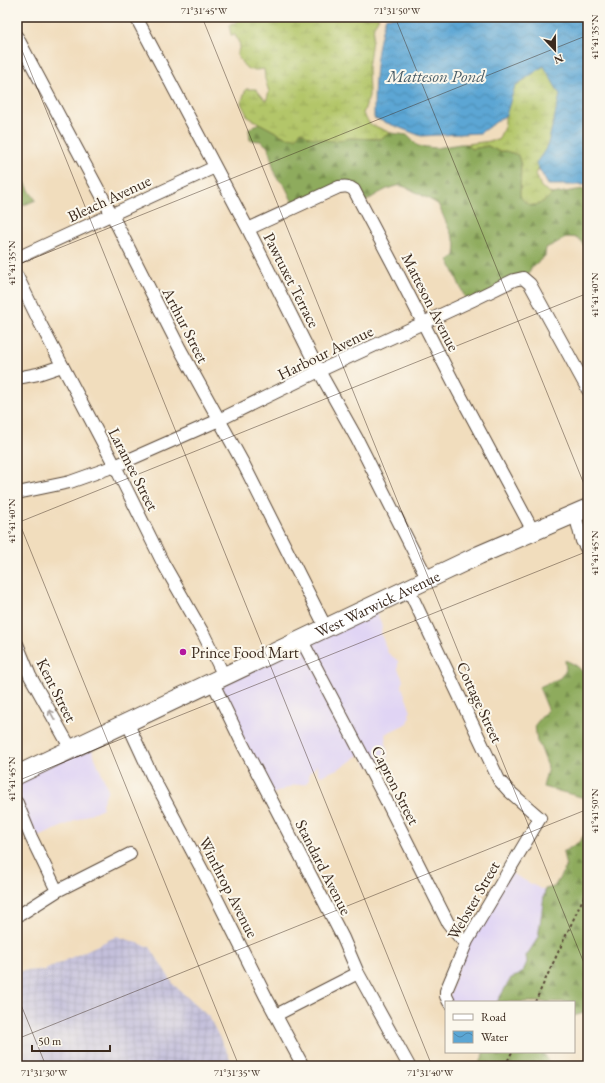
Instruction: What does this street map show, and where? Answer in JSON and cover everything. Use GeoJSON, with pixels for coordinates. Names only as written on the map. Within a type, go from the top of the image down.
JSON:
{"type":"FeatureCollection","features":[{"type":"Feature","properties":{"kind":"main road","name":"West Warwick Avenue"},"geometry":{"type":"LineString","coordinates":[[17,775],[408,588],[479,555],[581,511]]}},
{"type":"Feature","properties":{"kind":"street","name":"Pawtuxet Terrace"},"geometry":{"type":"LineString","coordinates":[[136,17],[248,229],[319,371],[358,439],[428,580]]}},
{"type":"Feature","properties":{"kind":"street","name":"Arthur Street"},"geometry":{"type":"LineString","coordinates":[[17,37],[112,215],[180,349],[244,465],[326,628]]}},
{"type":"Feature","properties":{"kind":"street","name":"Bleach Avenue"},"geometry":{"type":"LineString","coordinates":[[17,258],[215,167]]}},
{"type":"Feature","properties":{"kind":"street","name":"Matteson Avenue"},"geometry":{"type":"LineString","coordinates":[[248,229],[344,186],[350,187],[354,190],[533,531]]}},
{"type":"Feature","properties":{"kind":"street","name":"Laramee Street"},"geometry":{"type":"LineString","coordinates":[[17,276],[163,563],[204,635],[218,679]]}},
{"type":"Feature","properties":{"kind":"street","name":"Harbour Avenue"},"geometry":{"type":"LineString","coordinates":[[17,493],[70,482],[115,466],[219,420],[319,371],[514,280],[523,278],[530,284],[588,390]]}},
{"type":"Feature","properties":{"kind":"street"},"geometry":{"type":"LineString","coordinates":[[17,378],[38,374],[62,366]]}},
{"type":"Feature","properties":{"kind":"street"},"geometry":{"type":"LineString","coordinates":[[581,511],[582,541],[588,551]]}},
{"type":"Feature","properties":{"kind":"street","name":"Cottage Street"},"geometry":{"type":"LineString","coordinates":[[408,588],[499,780],[509,791],[540,818]]}},
{"type":"Feature","properties":{"kind":"street","name":"Capron Street"},"geometry":{"type":"LineString","coordinates":[[301,639],[388,804],[448,923],[460,938],[467,941]]}},
{"type":"Feature","properties":{"kind":"street","name":"Kent Street"},"geometry":{"type":"LineString","coordinates":[[17,644],[30,676],[71,749]]}},
{"type":"Feature","properties":{"kind":"street","name":"Standard Avenue"},"geometry":{"type":"LineString","coordinates":[[218,679],[243,745],[342,938],[358,973],[409,1066]]}},
{"type":"Feature","properties":{"kind":"street","name":"Winthrop Avenue"},"geometry":{"type":"LineString","coordinates":[[127,722],[152,776],[204,873],[303,1066]]}},
{"type":"Feature","properties":{"kind":"street"},"geometry":{"type":"LineString","coordinates":[[17,803],[56,891]]}},
{"type":"Feature","properties":{"kind":"street","name":"Webster Street"},"geometry":{"type":"LineString","coordinates":[[448,1001],[446,996],[446,991],[467,941],[540,818]]}},
{"type":"Feature","properties":{"kind":"street"},"geometry":{"type":"LineString","coordinates":[[21,914],[56,891],[130,854]]}},
{"type":"Feature","properties":{"kind":"street"},"geometry":{"type":"LineString","coordinates":[[276,1015],[358,973]]}},
{"type":"Feature","properties":{"kind":"path"},"geometry":{"type":"LineString","coordinates":[[535,1001],[588,888]]}},
{"type":"Feature","properties":{"kind":"path"},"geometry":{"type":"LineString","coordinates":[[506,1066],[512,1053]]}},
{"type":"Feature","properties":{"kind":"shaded area"},"geometry":{"type":"Polygon","coordinates":[[[374,607],[382,625],[381,634],[388,653],[398,661],[398,669],[403,680],[402,687],[411,712],[409,713],[410,717],[408,723],[385,734],[388,757],[368,766],[360,754],[344,766],[321,776],[318,773],[317,764],[309,773],[309,780],[305,784],[295,785],[270,795],[215,681],[374,607]]]}},
{"type":"Feature","properties":{"kind":"shaded area"},"geometry":{"type":"Polygon","coordinates":[[[89,743],[108,789],[102,804],[103,808],[32,840],[17,806],[17,775],[89,743]]]}},
{"type":"Feature","properties":{"kind":"shaded area"},"geometry":{"type":"Polygon","coordinates":[[[507,871],[541,889],[545,889],[538,939],[526,956],[527,962],[524,969],[519,975],[511,978],[498,1001],[448,1001],[466,942],[507,871]]]}},
{"type":"Feature","properties":{"kind":"shaded area"},"geometry":{"type":"Polygon","coordinates":[[[117,936],[150,947],[174,985],[209,1017],[234,1066],[17,1066],[17,971],[45,970],[117,936]]]}},
{"type":"Feature","properties":{"kind":"green space"},"geometry":{"type":"Polygon","coordinates":[[[238,17],[379,17],[374,26],[368,68],[369,96],[363,114],[370,124],[391,133],[379,139],[350,138],[333,141],[309,137],[301,131],[296,138],[285,137],[248,117],[241,103],[246,89],[256,89],[266,101],[269,92],[264,69],[250,70],[242,64],[237,55],[240,45],[235,35],[231,35],[229,25],[236,23],[238,17]]]}},
{"type":"Feature","properties":{"kind":"green space"},"geometry":{"type":"Polygon","coordinates":[[[536,43],[566,83],[546,155],[536,174],[541,187],[552,194],[544,202],[537,205],[529,205],[520,195],[521,165],[518,155],[506,151],[498,151],[488,146],[471,149],[467,144],[498,140],[505,125],[505,100],[514,86],[526,79],[533,68],[536,43]]]}},
{"type":"Feature","properties":{"kind":"green space"},"geometry":{"type":"Polygon","coordinates":[[[259,123],[285,137],[301,131],[333,141],[350,138],[379,139],[391,133],[407,135],[418,146],[436,148],[467,144],[471,149],[488,146],[498,151],[506,151],[518,155],[521,165],[520,195],[546,200],[552,194],[583,189],[588,191],[588,250],[578,238],[568,237],[546,248],[545,256],[531,268],[526,279],[467,302],[449,261],[455,255],[456,245],[438,204],[410,189],[397,186],[381,192],[362,204],[347,187],[295,207],[285,186],[276,177],[268,147],[261,141],[250,140],[249,129],[259,123]]]}},
{"type":"Feature","properties":{"kind":"green space"},"geometry":{"type":"Polygon","coordinates":[[[17,152],[20,158],[24,180],[28,189],[36,200],[17,208],[17,152]]]}},
{"type":"Feature","properties":{"kind":"green space"},"geometry":{"type":"Polygon","coordinates":[[[565,660],[574,664],[580,669],[588,684],[588,803],[585,798],[543,787],[548,767],[537,742],[535,725],[548,709],[539,687],[560,678],[566,670],[565,660]]]}},
{"type":"Feature","properties":{"kind":"green space"},"geometry":{"type":"Polygon","coordinates":[[[588,830],[588,1015],[584,1013],[575,1016],[575,1001],[498,1001],[511,978],[519,975],[524,969],[527,962],[526,956],[538,938],[545,889],[554,887],[566,867],[563,852],[579,842],[588,830]]]}},
{"type":"Feature","properties":{"kind":"green space"},"geometry":{"type":"Polygon","coordinates":[[[483,1053],[544,1053],[549,1064],[548,1066],[478,1066],[483,1053]]]}},
{"type":"Feature","properties":{"kind":"water","name":"Matteson Pond"},"geometry":{"type":"Polygon","coordinates":[[[386,17],[588,17],[588,185],[548,185],[536,163],[547,147],[560,95],[544,66],[515,86],[506,115],[480,133],[421,136],[374,118],[377,54],[386,17]]]}},
{"type":"Feature","properties":{"kind":"place","name":"Prince Food Mart"},"geometry":{"type":"Point","coordinates":[183,652]}}]}
